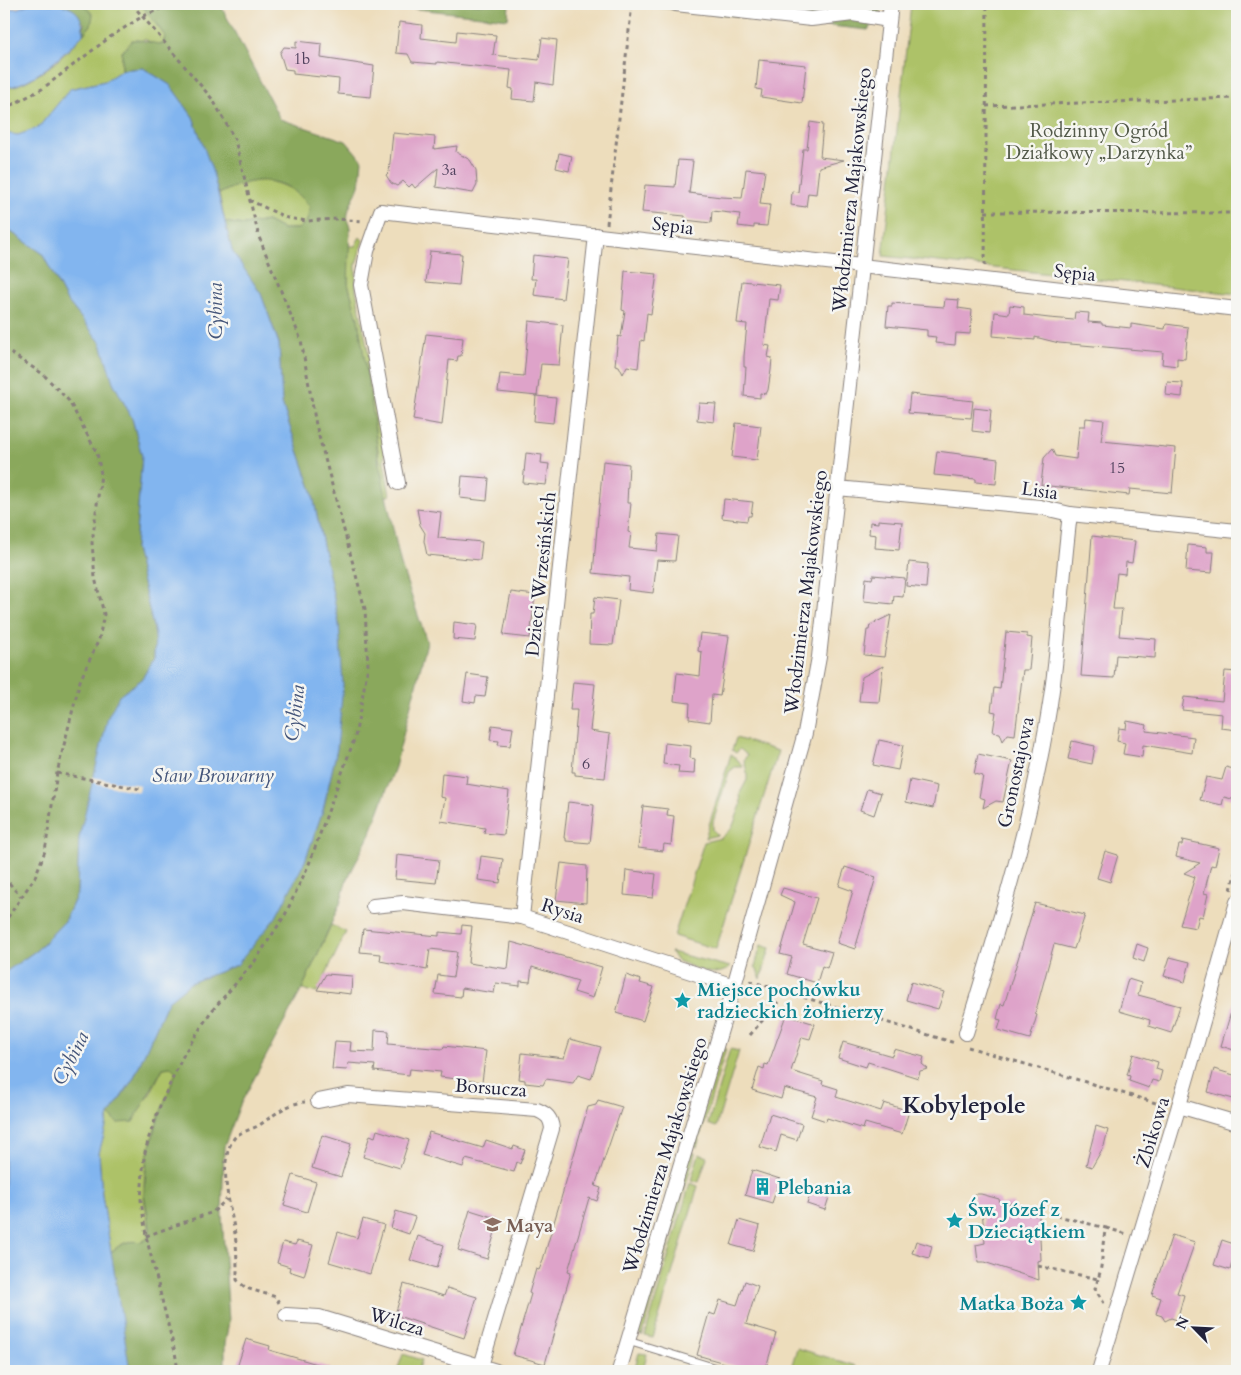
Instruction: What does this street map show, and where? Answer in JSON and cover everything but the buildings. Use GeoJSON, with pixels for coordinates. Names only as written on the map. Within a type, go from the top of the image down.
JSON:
{"type":"FeatureCollection","features":[{"type":"Feature","properties":{"kind":"street"},"geometry":{"type":"LineString","coordinates":[[676,4],[811,19],[852,14],[889,20]]}},
{"type":"Feature","properties":{"kind":"street","name":"Włodzimierza Majakowskiego"},"geometry":{"type":"LineString","coordinates":[[619,1371],[734,986],[805,734],[819,657],[891,4]]}},
{"type":"Feature","properties":{"kind":"street","name":"Sępia"},"geometry":{"type":"LineString","coordinates":[[398,483],[361,285],[367,251],[381,211],[1237,309]]}},
{"type":"Feature","properties":{"kind":"street","name":"Dzieci Wrzesińskich"},"geometry":{"type":"LineString","coordinates":[[522,917],[601,236]]}},
{"type":"Feature","properties":{"kind":"street","name":"Lisia"},"geometry":{"type":"LineString","coordinates":[[837,488],[1040,507],[1070,514],[1237,532]]}},
{"type":"Feature","properties":{"kind":"street","name":"Gronostajowa"},"geometry":{"type":"LineString","coordinates":[[966,1033],[998,924],[1038,767],[1053,683],[1070,514]]}},
{"type":"Feature","properties":{"kind":"street","name":"Żbikowa"},"geometry":{"type":"LineString","coordinates":[[1099,1371],[1179,1106],[1237,902]]}},
{"type":"Feature","properties":{"kind":"street","name":"Rysia"},"geometry":{"type":"LineString","coordinates":[[373,906],[403,903],[522,917],[734,986]]}},
{"type":"Feature","properties":{"kind":"street","name":"Borsucza"},"geometry":{"type":"LineString","coordinates":[[318,1101],[348,1095],[537,1110],[546,1113],[551,1120],[552,1129],[481,1366]]}},
{"type":"Feature","properties":{"kind":"street"},"geometry":{"type":"LineString","coordinates":[[1179,1106],[1237,1123]]}},
{"type":"Feature","properties":{"kind":"street","name":"Wilcza"},"geometry":{"type":"LineString","coordinates":[[286,1315],[319,1317],[496,1371]]}},
{"type":"Feature","properties":{"kind":"lane"},"geometry":{"type":"LineString","coordinates":[[628,1341],[726,1371]]}},
{"type":"Feature","properties":{"kind":"path"},"geometry":{"type":"LineString","coordinates":[[132,4],[214,100],[235,140],[260,237],[301,340],[316,425],[365,609],[368,666],[355,737],[309,864],[285,915],[255,961],[219,1001],[184,1054],[162,1101],[148,1144],[141,1178],[141,1200],[146,1236],[176,1352],[178,1371]]}},
{"type":"Feature","properties":{"kind":"path"},"geometry":{"type":"LineString","coordinates":[[4,108],[42,89],[110,37],[144,16],[172,4]]}},
{"type":"Feature","properties":{"kind":"path"},"geometry":{"type":"LineString","coordinates":[[601,236],[632,4]]}},
{"type":"Feature","properties":{"kind":"path"},"geometry":{"type":"LineString","coordinates":[[985,267],[987,4]]}},
{"type":"Feature","properties":{"kind":"path"},"geometry":{"type":"LineString","coordinates":[[986,106],[1237,98]]}},
{"type":"Feature","properties":{"kind":"path"},"geometry":{"type":"LineString","coordinates":[[249,200],[287,218],[307,221],[347,220]]}},
{"type":"Feature","properties":{"kind":"path"},"geometry":{"type":"LineString","coordinates":[[986,212],[1237,212]]}},
{"type":"Feature","properties":{"kind":"path"},"geometry":{"type":"LineString","coordinates":[[4,349],[42,374],[69,401],[97,453],[100,474],[92,543],[95,578],[104,614],[99,640],[80,681],[57,773],[45,851],[35,876],[4,922]]}},
{"type":"Feature","properties":{"kind":"path"},"geometry":{"type":"LineString","coordinates":[[57,773],[140,789]]}},
{"type":"Feature","properties":{"kind":"path"},"geometry":{"type":"LineString","coordinates":[[4,877],[22,897]]}},
{"type":"Feature","properties":{"kind":"path"},"geometry":{"type":"LineString","coordinates":[[750,1036],[778,1002]]}},
{"type":"Feature","properties":{"kind":"path"},"geometry":{"type":"LineString","coordinates":[[739,1014],[762,1021]]}},
{"type":"Feature","properties":{"kind":"path"},"geometry":{"type":"LineString","coordinates":[[286,1315],[276,1298],[246,1288],[237,1280],[235,1235],[228,1199],[226,1175],[229,1149],[233,1140],[241,1132],[251,1131],[294,1102],[318,1101]]}},
{"type":"Feature","properties":{"kind":"path"},"geometry":{"type":"LineString","coordinates":[[146,1236],[213,1212],[228,1199]]}},
{"type":"Feature","properties":{"kind":"path"},"geometry":{"type":"LineString","coordinates":[[1058,1216],[1130,1235]]}},
{"type":"Feature","properties":{"kind":"path"},"geometry":{"type":"LineString","coordinates":[[1106,1228],[1102,1242],[1102,1266],[1095,1289],[1108,1309]]}},
{"type":"Feature","properties":{"kind":"path"},"geometry":{"type":"LineString","coordinates":[[1038,1266],[1098,1279]]}},
{"type":"Feature","properties":{"kind":"green space"},"geometry":{"type":"Polygon","coordinates":[[[63,4],[84,6],[93,15],[91,25],[83,35],[84,23],[63,4]]]}},
{"type":"Feature","properties":{"kind":"green space"},"geometry":{"type":"Polygon","coordinates":[[[78,4],[141,4],[165,36],[163,44],[155,44],[144,39],[122,52],[122,70],[105,81],[70,89],[38,128],[18,135],[4,133],[4,84],[12,87],[35,77],[74,45],[91,25],[87,7],[78,4]]]}},
{"type":"Feature","properties":{"kind":"green space"},"geometry":{"type":"Polygon","coordinates":[[[141,4],[220,4],[280,119],[346,141],[362,160],[359,185],[350,205],[348,216],[350,227],[348,284],[358,319],[379,463],[401,565],[427,642],[395,767],[371,832],[346,882],[340,904],[302,989],[240,1105],[224,1147],[222,1215],[229,1321],[225,1344],[225,1371],[129,1370],[111,1252],[125,1243],[133,1241],[142,1242],[149,1237],[150,1227],[144,1195],[147,1157],[158,1119],[176,1072],[171,1067],[163,1068],[133,1122],[117,1123],[109,1114],[133,1079],[168,1001],[190,983],[237,965],[305,861],[323,810],[337,749],[339,624],[312,491],[282,404],[279,343],[261,294],[232,251],[225,222],[244,225],[267,221],[282,229],[298,229],[307,221],[310,207],[290,188],[268,181],[244,184],[219,194],[193,117],[170,85],[143,68],[122,70],[122,52],[132,40],[163,44],[165,36],[141,4]]]}},
{"type":"Feature","properties":{"kind":"green space"},"geometry":{"type":"Polygon","coordinates":[[[390,4],[509,4],[508,19],[390,6],[390,4]]]}},
{"type":"Feature","properties":{"kind":"green space"},"geometry":{"type":"Polygon","coordinates":[[[626,4],[885,4],[868,30],[626,4]]]}},
{"type":"Feature","properties":{"kind":"green space","name":"Rodzinny Ogród Działkowy „Darzynka”"},"geometry":{"type":"Polygon","coordinates":[[[911,4],[1237,4],[1237,294],[883,256],[911,4]]]}},
{"type":"Feature","properties":{"kind":"green space"},"geometry":{"type":"Polygon","coordinates":[[[261,180],[283,185],[300,195],[310,207],[307,221],[298,229],[282,229],[267,221],[244,225],[225,222],[219,194],[239,184],[261,180]]]}},
{"type":"Feature","properties":{"kind":"green space"},"geometry":{"type":"Polygon","coordinates":[[[4,227],[42,253],[66,299],[101,343],[113,382],[132,418],[142,456],[135,548],[155,635],[154,658],[142,679],[119,696],[79,838],[77,894],[65,921],[37,950],[4,973],[4,227]]]}},
{"type":"Feature","properties":{"kind":"green space"},"geometry":{"type":"Polygon","coordinates":[[[360,237],[363,240],[356,265],[356,290],[385,440],[384,462],[390,496],[385,496],[358,319],[348,284],[348,246],[355,246],[360,237]]]}},
{"type":"Feature","properties":{"kind":"green space"},"geometry":{"type":"Polygon","coordinates":[[[736,738],[778,751],[716,949],[674,936],[704,842],[721,838],[732,828],[741,805],[740,793],[747,780],[744,760],[747,755],[740,749],[736,753],[732,750],[736,738]]]}},
{"type":"Feature","properties":{"kind":"green space"},"geometry":{"type":"Polygon","coordinates":[[[731,754],[743,767],[735,767],[729,772],[713,822],[713,830],[718,835],[705,838],[731,754]]]}},
{"type":"Feature","properties":{"kind":"green space"},"geometry":{"type":"Polygon","coordinates":[[[331,925],[346,932],[317,993],[302,989],[331,925]]]}},
{"type":"Feature","properties":{"kind":"green space"},"geometry":{"type":"Polygon","coordinates":[[[761,945],[770,948],[761,979],[755,966],[761,945]]]}},
{"type":"Feature","properties":{"kind":"green space"},"geometry":{"type":"Polygon","coordinates":[[[671,952],[730,967],[717,973],[703,971],[676,960],[671,952]]]}},
{"type":"Feature","properties":{"kind":"green space"},"geometry":{"type":"Polygon","coordinates":[[[726,1048],[697,1147],[693,1146],[721,1051],[726,1048]]]}},
{"type":"Feature","properties":{"kind":"green space"},"geometry":{"type":"Polygon","coordinates":[[[730,1049],[739,1051],[716,1127],[708,1124],[730,1049]]]}},
{"type":"Feature","properties":{"kind":"green space"},"geometry":{"type":"Polygon","coordinates":[[[171,1067],[176,1072],[175,1078],[153,1135],[144,1179],[149,1237],[142,1242],[133,1241],[125,1243],[111,1252],[102,1195],[99,1153],[109,1114],[117,1123],[149,1096],[163,1068],[171,1067]]]}},
{"type":"Feature","properties":{"kind":"green space"},"geometry":{"type":"Polygon","coordinates":[[[691,1152],[695,1153],[642,1337],[639,1329],[691,1152]]]}},
{"type":"Feature","properties":{"kind":"green space"},"geometry":{"type":"Polygon","coordinates":[[[699,1154],[707,1157],[699,1182],[691,1180],[699,1154]]]}},
{"type":"Feature","properties":{"kind":"green space"},"geometry":{"type":"Polygon","coordinates":[[[690,1183],[698,1186],[653,1338],[645,1336],[690,1183]]]}},
{"type":"Feature","properties":{"kind":"green space"},"geometry":{"type":"Polygon","coordinates":[[[797,1348],[856,1366],[854,1371],[790,1371],[797,1348]]]}},
{"type":"Feature","properties":{"kind":"green space"},"geometry":{"type":"Polygon","coordinates":[[[639,1353],[647,1354],[643,1371],[634,1371],[639,1353]]]}},
{"type":"Feature","properties":{"kind":"green space"},"geometry":{"type":"Polygon","coordinates":[[[403,1354],[422,1360],[418,1371],[397,1371],[403,1354]]]}},
{"type":"Feature","properties":{"kind":"water"},"geometry":{"type":"Polygon","coordinates":[[[29,4],[66,6],[73,10],[79,15],[83,35],[42,72],[11,87],[4,84],[4,9],[18,8],[29,4]]]}},
{"type":"Feature","properties":{"kind":"water","name":"Staw Browarny"},"geometry":{"type":"Polygon","coordinates":[[[143,68],[170,85],[193,117],[213,173],[232,251],[261,294],[279,344],[282,404],[312,491],[339,624],[343,685],[337,749],[323,810],[305,861],[276,917],[237,965],[190,983],[168,1001],[133,1079],[109,1115],[99,1153],[102,1195],[130,1371],[4,1371],[4,973],[37,950],[65,921],[77,894],[79,838],[108,717],[119,696],[142,679],[154,658],[155,635],[135,548],[142,456],[132,418],[113,382],[101,343],[66,299],[42,253],[4,227],[4,133],[18,135],[38,128],[70,89],[105,81],[122,70],[143,68]]]}},
{"type":"Feature","properties":{"kind":"pier"},"geometry":{"type":"Polygon","coordinates":[[[91,777],[140,785],[139,792],[99,784],[90,781],[91,777]]]}},
{"type":"Feature","properties":{"kind":"place","name":"Miejsce pochówku radzieckich żołnierzy"},"geometry":{"type":"Point","coordinates":[683,1000]}},
{"type":"Feature","properties":{"kind":"place","name":"Plebania"},"geometry":{"type":"Point","coordinates":[763,1187]}},
{"type":"Feature","properties":{"kind":"place","name":"Św. Józef z Dzieciątkiem"},"geometry":{"type":"Point","coordinates":[954,1220]}},
{"type":"Feature","properties":{"kind":"place","name":"Maya"},"geometry":{"type":"Point","coordinates":[492,1225]}},
{"type":"Feature","properties":{"kind":"place","name":"Matka Boża"},"geometry":{"type":"Point","coordinates":[1078,1303]}},
{"type":"Feature","properties":{"kind":"district","name":"Kobylepole"},"geometry":{"type":"Point","coordinates":[964,1105]}},
{"type":"Feature","properties":{"kind":"water label","name":"Cybina"},"geometry":{"type":"Point","coordinates":[215,311]}},
{"type":"Feature","properties":{"kind":"water label","name":"Cybina"},"geometry":{"type":"Point","coordinates":[294,713]}},
{"type":"Feature","properties":{"kind":"water label","name":"Cybina"},"geometry":{"type":"Point","coordinates":[70,1058]}}]}
